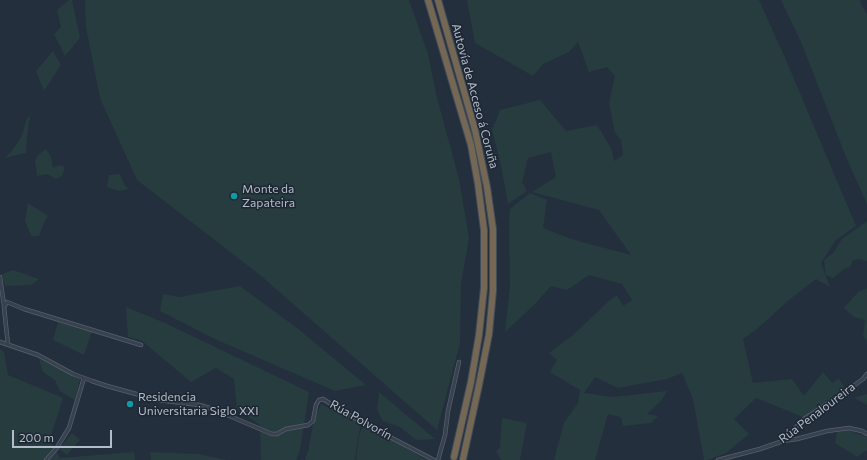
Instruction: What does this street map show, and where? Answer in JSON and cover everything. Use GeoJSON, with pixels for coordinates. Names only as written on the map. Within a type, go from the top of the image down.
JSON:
{"type":"FeatureCollection","features":[{"type":"Feature","properties":{"kind":"highway","name":"Autovía de Acceso á Coruña"},"geometry":{"type":"LineString","coordinates":[[428,0],[471,145],[484,230],[484,288],[479,335],[471,382],[454,457]]}},
{"type":"Feature","properties":{"kind":"highway","name":"Autovía de Acceso á Coruña"},"geometry":{"type":"LineString","coordinates":[[438,0],[475,130],[488,187],[493,229],[493,291],[489,334],[480,385],[463,459]]}},
{"type":"Feature","properties":{"kind":"street"},"geometry":{"type":"LineString","coordinates":[[0,276],[8,345]]}},
{"type":"Feature","properties":{"kind":"street"},"geometry":{"type":"LineString","coordinates":[[4,307],[7,302],[24,309],[141,345]]}},
{"type":"Feature","properties":{"kind":"street","name":"Rúa Polvorín"},"geometry":{"type":"LineString","coordinates":[[0,342],[38,355],[73,374],[107,386],[158,400],[212,409],[267,433],[277,434],[286,429],[308,425],[313,421],[316,405],[319,400],[323,399],[363,423],[434,460]]}},
{"type":"Feature","properties":{"kind":"street"},"geometry":{"type":"LineString","coordinates":[[438,460],[445,434],[448,411],[459,362]]}},
{"type":"Feature","properties":{"kind":"street","name":"Rúa Penaloureira"},"geometry":{"type":"LineString","coordinates":[[718,460],[760,449],[783,440],[800,423],[848,390],[863,379],[867,374]]}},
{"type":"Feature","properties":{"kind":"street"},"geometry":{"type":"LineString","coordinates":[[46,460],[56,449],[69,428],[84,378]]}},
{"type":"Feature","properties":{"kind":"street"},"geometry":{"type":"LineString","coordinates":[[783,440],[797,439],[827,431],[849,428],[867,434]]}},
{"type":"Feature","properties":{"kind":"green space"},"geometry":{"type":"Polygon","coordinates":[[[69,0],[72,0],[80,38],[65,56],[54,34],[61,27],[57,10],[69,0]]]}},
{"type":"Feature","properties":{"kind":"green space"},"geometry":{"type":"Polygon","coordinates":[[[85,0],[409,0],[428,54],[436,94],[459,179],[469,238],[461,284],[460,343],[437,430],[260,275],[137,180],[100,98],[86,27],[85,0]]]}},
{"type":"Feature","properties":{"kind":"green space"},"geometry":{"type":"Polygon","coordinates":[[[467,0],[759,0],[856,226],[836,240],[821,263],[830,287],[816,279],[743,339],[753,383],[792,379],[804,396],[823,372],[832,383],[839,379],[845,388],[803,417],[756,398],[734,419],[749,434],[726,453],[704,460],[693,399],[682,373],[667,379],[618,388],[595,377],[584,393],[613,397],[667,391],[661,401],[647,414],[658,416],[651,423],[623,426],[621,417],[608,414],[595,460],[554,460],[564,423],[578,403],[580,390],[550,372],[557,360],[549,353],[573,335],[617,295],[623,306],[632,300],[622,284],[589,275],[567,290],[551,286],[536,303],[505,332],[510,287],[510,209],[530,193],[547,200],[543,228],[571,239],[631,255],[599,210],[532,192],[556,177],[551,152],[528,158],[522,182],[527,191],[508,204],[501,165],[492,130],[500,110],[540,100],[566,131],[597,125],[611,148],[614,161],[623,155],[621,140],[615,133],[609,103],[615,76],[607,67],[589,72],[578,42],[569,52],[543,64],[533,76],[475,43],[467,0]]]}},
{"type":"Feature","properties":{"kind":"green space"},"geometry":{"type":"Polygon","coordinates":[[[781,0],[860,0],[867,14],[867,204],[846,157],[801,42],[781,0]]]}},
{"type":"Feature","properties":{"kind":"green space"},"geometry":{"type":"Polygon","coordinates":[[[53,51],[61,65],[44,91],[36,71],[53,51]]]}},
{"type":"Feature","properties":{"kind":"green space"},"geometry":{"type":"Polygon","coordinates":[[[30,115],[26,153],[5,158],[19,140],[30,115]]]}},
{"type":"Feature","properties":{"kind":"green space"},"geometry":{"type":"Polygon","coordinates":[[[46,149],[51,157],[53,168],[59,165],[65,167],[62,176],[55,179],[48,174],[37,176],[35,161],[38,155],[46,149]]]}},
{"type":"Feature","properties":{"kind":"green space"},"geometry":{"type":"Polygon","coordinates":[[[120,174],[125,186],[129,189],[119,191],[107,187],[109,175],[120,174]]]}},
{"type":"Feature","properties":{"kind":"green space"},"geometry":{"type":"Polygon","coordinates":[[[28,203],[48,216],[39,236],[31,236],[25,221],[28,203]]]}},
{"type":"Feature","properties":{"kind":"green space"},"geometry":{"type":"Polygon","coordinates":[[[867,221],[867,261],[859,259],[853,260],[850,267],[844,269],[833,278],[826,275],[824,260],[834,252],[842,239],[867,221]]]}},
{"type":"Feature","properties":{"kind":"green space"},"geometry":{"type":"Polygon","coordinates":[[[13,270],[39,279],[31,285],[5,286],[2,274],[13,270]]]}},
{"type":"Feature","properties":{"kind":"green space"},"geometry":{"type":"Polygon","coordinates":[[[240,286],[297,328],[366,385],[335,391],[217,340],[160,311],[163,294],[179,297],[240,286]]]}},
{"type":"Feature","properties":{"kind":"green space"},"geometry":{"type":"Polygon","coordinates":[[[867,288],[867,341],[863,336],[865,320],[854,317],[844,308],[858,292],[867,288]]]}},
{"type":"Feature","properties":{"kind":"green space"},"geometry":{"type":"Polygon","coordinates":[[[126,307],[165,323],[309,392],[300,450],[296,460],[261,460],[260,425],[237,409],[234,379],[216,368],[191,382],[142,341],[128,337],[126,307]]]}},
{"type":"Feature","properties":{"kind":"green space"},"geometry":{"type":"Polygon","coordinates":[[[58,322],[92,332],[84,355],[53,340],[58,322]]]}},
{"type":"Feature","properties":{"kind":"green space"},"geometry":{"type":"Polygon","coordinates":[[[0,349],[4,352],[8,375],[63,398],[50,439],[60,458],[134,452],[135,460],[0,460],[0,349]]]}},
{"type":"Feature","properties":{"kind":"green space"},"geometry":{"type":"Polygon","coordinates":[[[39,359],[80,379],[75,400],[60,391],[55,380],[43,372],[39,359]]]}},
{"type":"Feature","properties":{"kind":"green space"},"geometry":{"type":"Polygon","coordinates":[[[379,392],[435,439],[416,440],[400,427],[383,421],[377,410],[379,392]]]}},
{"type":"Feature","properties":{"kind":"green space"},"geometry":{"type":"Polygon","coordinates":[[[867,394],[867,405],[854,398],[867,394]]]}},
{"type":"Feature","properties":{"kind":"green space"},"geometry":{"type":"Polygon","coordinates":[[[321,404],[361,424],[355,460],[305,460],[313,425],[321,404]]]}},
{"type":"Feature","properties":{"kind":"green space"},"geometry":{"type":"Polygon","coordinates":[[[502,418],[527,423],[520,460],[501,460],[496,451],[500,448],[502,418]]]}},
{"type":"Feature","properties":{"kind":"green space"},"geometry":{"type":"Polygon","coordinates":[[[363,426],[396,442],[427,460],[356,460],[359,436],[363,426]]]}},
{"type":"Feature","properties":{"kind":"green space"},"geometry":{"type":"Polygon","coordinates":[[[848,430],[867,437],[867,450],[857,457],[835,443],[837,432],[848,430]]]}},
{"type":"Feature","properties":{"kind":"green space"},"geometry":{"type":"Polygon","coordinates":[[[72,433],[80,440],[67,455],[59,449],[72,433]]]}},
{"type":"Feature","properties":{"kind":"green space"},"geometry":{"type":"Polygon","coordinates":[[[150,452],[198,454],[227,460],[151,460],[150,452]]]}},
{"type":"Feature","properties":{"kind":"place","name":"Monte da Zapateira"},"geometry":{"type":"Point","coordinates":[234,196]}},
{"type":"Feature","properties":{"kind":"place","name":"Residencia Universitaria Siglo XXI"},"geometry":{"type":"Point","coordinates":[130,404]}}]}
